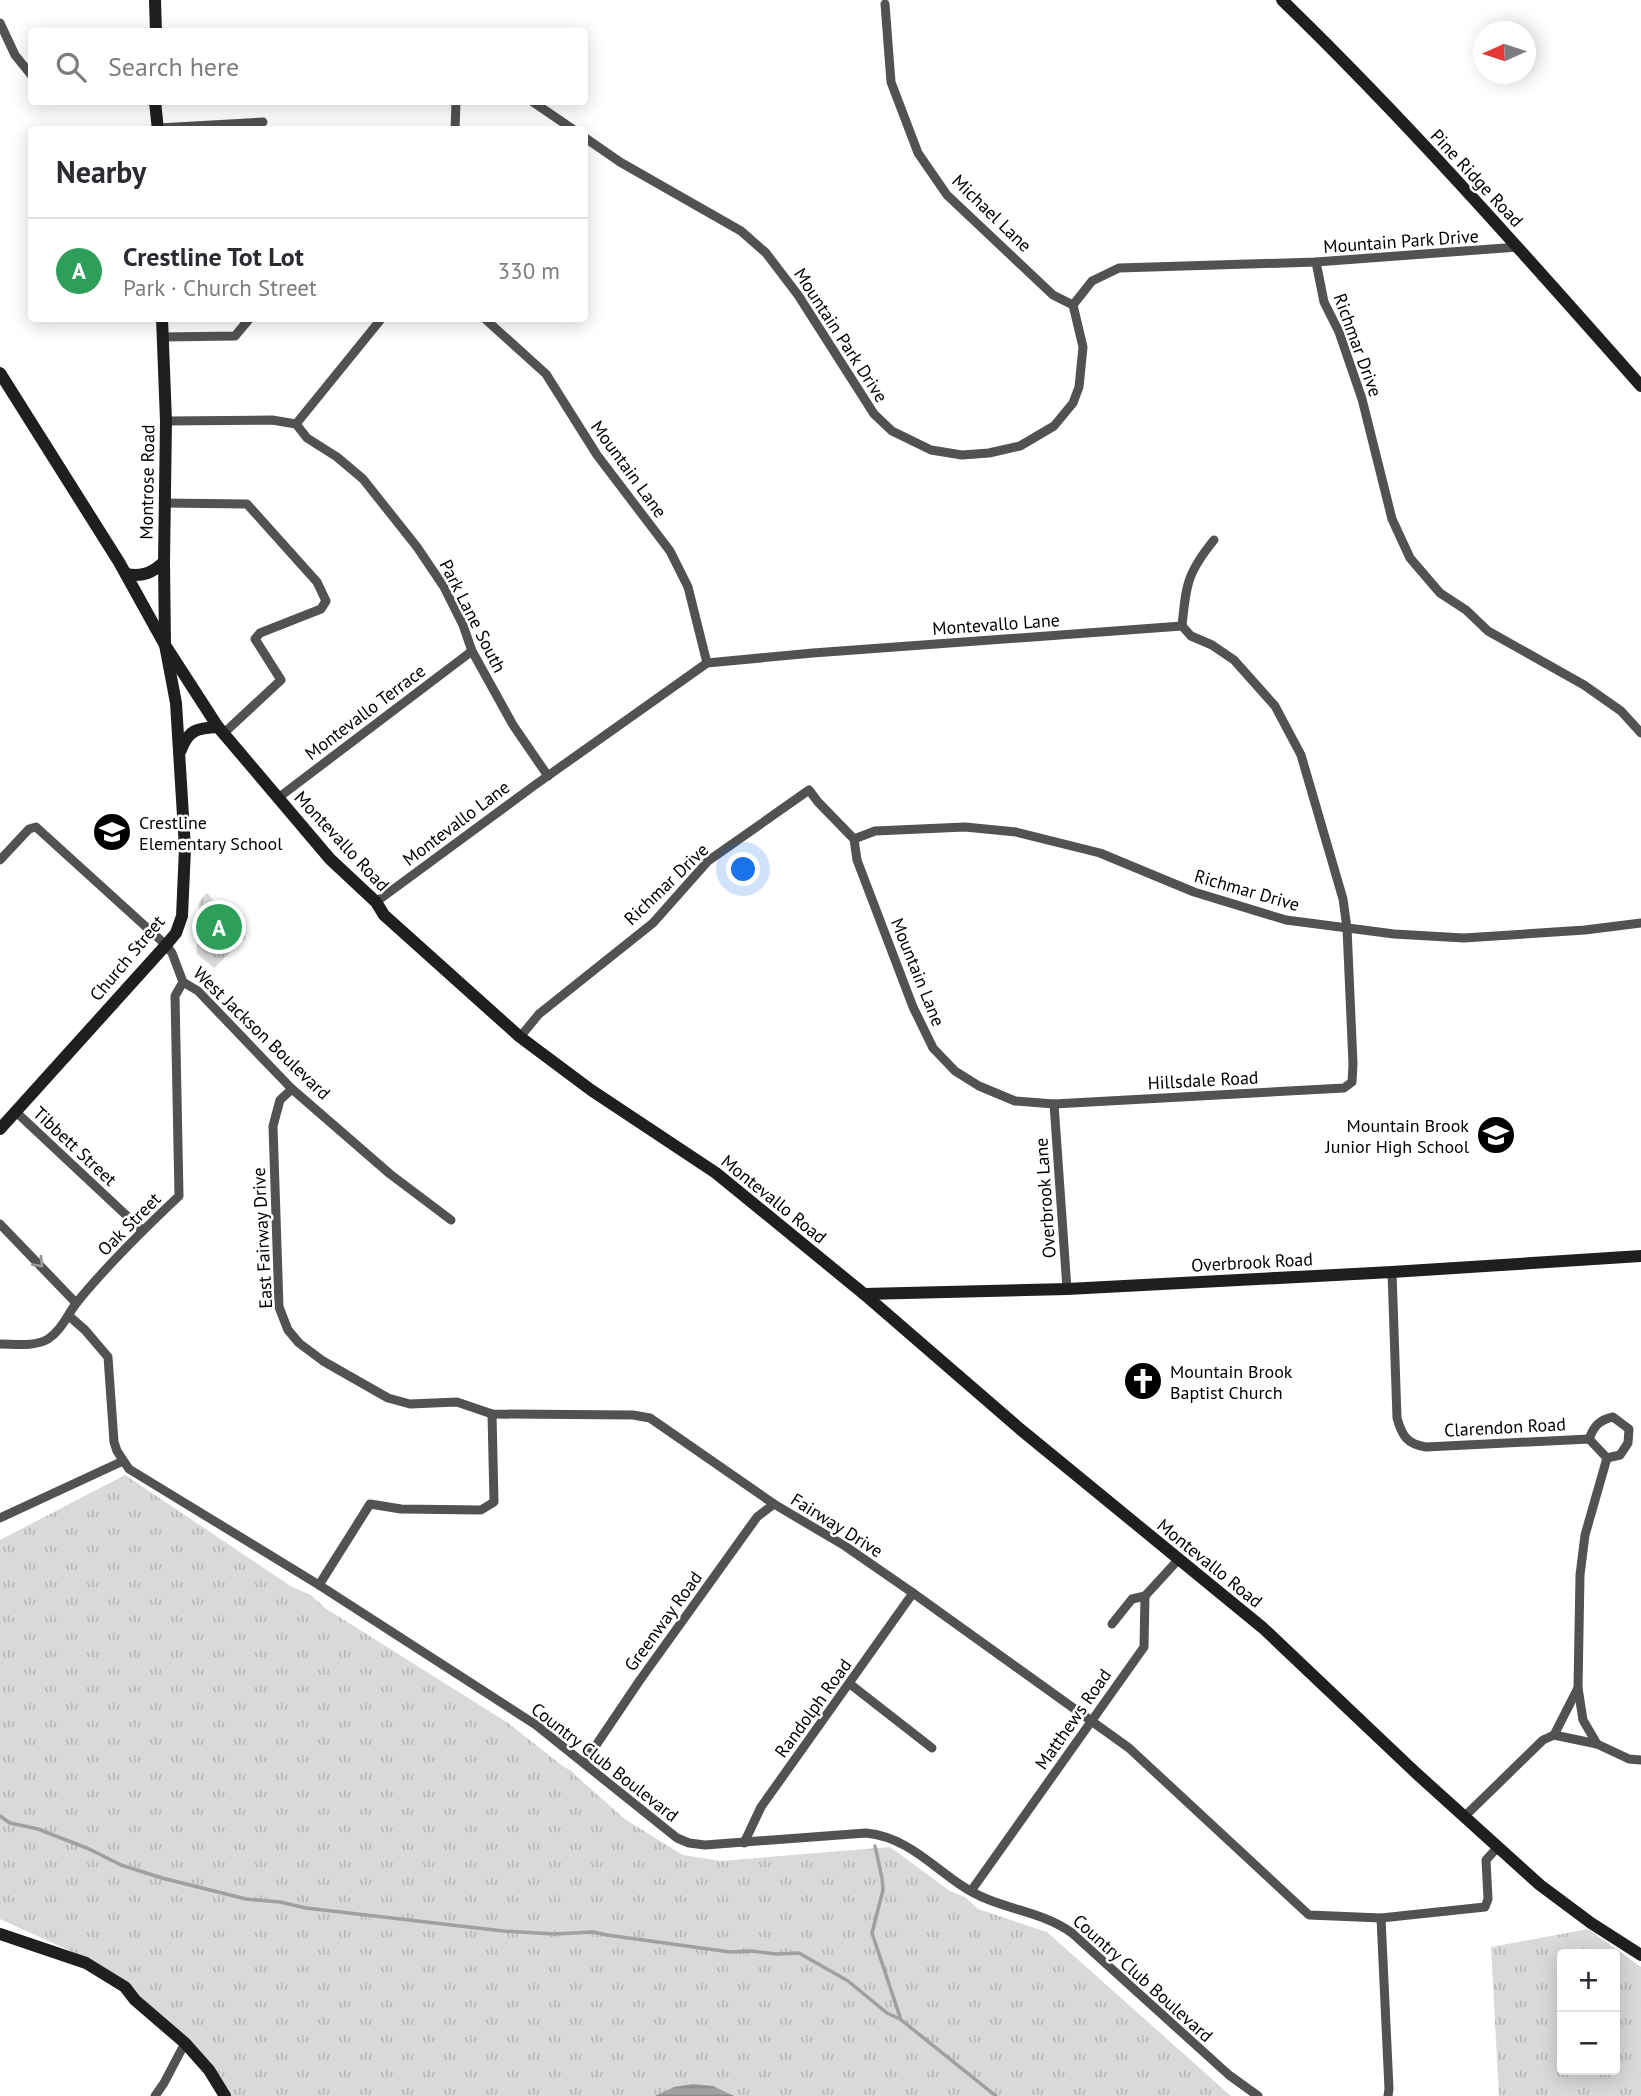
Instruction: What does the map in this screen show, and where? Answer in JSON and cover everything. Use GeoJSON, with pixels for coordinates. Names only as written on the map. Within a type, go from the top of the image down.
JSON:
{"type":"FeatureCollection","features":[{"type":"Feature","properties":{"kind":"main road"},"geometry":{"type":"LineString","coordinates":[[155,0],[156,28]]}},
{"type":"Feature","properties":{"kind":"main road","name":"Pine Ridge Road"},"geometry":{"type":"LineString","coordinates":[[1282,0],[1518,247],[1641,386]]}},
{"type":"Feature","properties":{"kind":"main road"},"geometry":{"type":"LineString","coordinates":[[155,105],[158,126]]}},
{"type":"Feature","properties":{"kind":"main road","name":"Montrose Road"},"geometry":{"type":"LineString","coordinates":[[162,322],[166,421],[165,645]]}},
{"type":"Feature","properties":{"kind":"main road","name":"Montevallo Road"},"geometry":{"type":"LineString","coordinates":[[0,373],[126,574],[165,645],[221,730],[330,859],[376,902],[384,915],[520,1037],[591,1090],[716,1174],[864,1294],[1178,1560],[1263,1628],[1416,1773],[1540,1885],[1591,1923],[1641,1955]]}},
{"type":"Feature","properties":{"kind":"main road"},"geometry":{"type":"LineString","coordinates":[[126,574],[145,575],[155,571],[164,562]]}},
{"type":"Feature","properties":{"kind":"main road","name":"Church Street"},"geometry":{"type":"LineString","coordinates":[[0,1129],[166,945],[176,933],[182,916],[185,848],[176,703],[165,645]]}},
{"type":"Feature","properties":{"kind":"main road"},"geometry":{"type":"LineString","coordinates":[[179,756],[186,737],[194,731],[204,727],[221,730]]}},
{"type":"Feature","properties":{"kind":"main road","name":"Overbrook Road"},"geometry":{"type":"LineString","coordinates":[[864,1294],[1067,1289],[1641,1256]]}},
{"type":"Feature","properties":{"kind":"main road"},"geometry":{"type":"LineString","coordinates":[[0,1934],[86,1963],[125,1987],[135,2000],[185,2043],[209,2070],[225,2096]]}},
{"type":"Feature","properties":{"kind":"street","name":"Michael Lane"},"geometry":{"type":"LineString","coordinates":[[885,4],[891,82],[918,153],[947,195],[1053,295],[1073,305]]}},
{"type":"Feature","properties":{"kind":"street"},"geometry":{"type":"LineString","coordinates":[[0,23],[15,55],[28,71]]}},
{"type":"Feature","properties":{"kind":"street"},"geometry":{"type":"LineString","coordinates":[[455,126],[456,105]]}},
{"type":"Feature","properties":{"kind":"street"},"geometry":{"type":"LineString","coordinates":[[537,105],[568,126]]}},
{"type":"Feature","properties":{"kind":"street"},"geometry":{"type":"LineString","coordinates":[[203,126],[263,122]]}},
{"type":"Feature","properties":{"kind":"street","name":"Mountain Park Drive"},"geometry":{"type":"LineString","coordinates":[[588,140],[620,162],[741,231],[766,253],[798,295],[874,414],[892,431],[931,450],[962,455],[989,453],[1020,446],[1054,426],[1073,402],[1079,387],[1083,347],[1073,305],[1092,281],[1119,268],[1317,262],[1518,247]]}},
{"type":"Feature","properties":{"kind":"street","name":"Richmar Drive"},"geometry":{"type":"LineString","coordinates":[[1317,262],[1324,302],[1339,332],[1362,399],[1392,519],[1410,558],[1440,593],[1466,610],[1488,631],[1584,685],[1621,711],[1641,733]]}},
{"type":"Feature","properties":{"kind":"street"},"geometry":{"type":"LineString","coordinates":[[163,337],[235,336],[247,322]]}},
{"type":"Feature","properties":{"kind":"street"},"geometry":{"type":"LineString","coordinates":[[166,421],[272,420],[296,424],[379,322]]}},
{"type":"Feature","properties":{"kind":"street","name":"Mountain Lane"},"geometry":{"type":"LineString","coordinates":[[488,322],[546,374],[597,455],[670,551],[688,587],[707,663]]}},
{"type":"Feature","properties":{"kind":"street","name":"Park Lane South"},"geometry":{"type":"LineString","coordinates":[[296,424],[307,438],[337,457],[363,480],[417,547],[444,587],[463,625],[472,651],[513,725],[548,776]]}},
{"type":"Feature","properties":{"kind":"street"},"geometry":{"type":"LineString","coordinates":[[164,503],[247,504],[317,582],[326,601],[321,609],[260,633],[255,639],[281,680],[221,730]]}},
{"type":"Feature","properties":{"kind":"street"},"geometry":{"type":"LineString","coordinates":[[1214,540],[1197,560],[1186,585],[1182,626],[1191,636],[1212,645],[1234,660],[1275,706],[1301,755],[1343,899],[1347,928]]}},
{"type":"Feature","properties":{"kind":"street","name":"Montevallo Lane"},"geometry":{"type":"LineString","coordinates":[[376,902],[707,663],[1182,626]]}},
{"type":"Feature","properties":{"kind":"street","name":"Montevallo Terrace"},"geometry":{"type":"LineString","coordinates":[[278,798],[472,651]]}},
{"type":"Feature","properties":{"kind":"street","name":"Richmar Drive"},"geometry":{"type":"LineString","coordinates":[[520,1037],[538,1014],[653,923],[709,861],[810,790],[854,839],[875,831],[952,827],[1016,832],[1100,853],[1194,892],[1286,920],[1394,934],[1464,938],[1596,929],[1641,923]]}},
{"type":"Feature","properties":{"kind":"street","name":"West Jackson Boulevard"},"geometry":{"type":"LineString","coordinates":[[0,860],[29,829],[36,827],[166,945],[172,953],[183,982],[198,992],[292,1088],[390,1174],[451,1220]]}},
{"type":"Feature","properties":{"kind":"street","name":"Mountain Lane"},"geometry":{"type":"LineString","coordinates":[[854,839],[857,860],[866,885],[913,1007],[933,1048],[955,1071],[979,1086],[1015,1101],[1054,1104]]}},
{"type":"Feature","properties":{"kind":"street","name":"Hillsdale Road"},"geometry":{"type":"LineString","coordinates":[[1054,1104],[1344,1088],[1352,1082],[1353,1064],[1347,928]]}},
{"type":"Feature","properties":{"kind":"street","name":"Oak Street"},"geometry":{"type":"LineString","coordinates":[[0,1344],[34,1343],[48,1339],[69,1316],[76,1303],[142,1230],[179,1196],[175,996],[183,982]]}},
{"type":"Feature","properties":{"kind":"street","name":"East Fairway Drive"},"geometry":{"type":"LineString","coordinates":[[292,1088],[280,1100],[272,1126],[279,1307],[288,1330],[299,1343],[323,1360],[387,1398],[410,1404],[457,1402],[492,1414]]}},
{"type":"Feature","properties":{"kind":"street","name":"Overbrook Lane"},"geometry":{"type":"LineString","coordinates":[[1054,1104],[1067,1289]]}},
{"type":"Feature","properties":{"kind":"street","name":"Tibbett Street"},"geometry":{"type":"LineString","coordinates":[[16,1112],[142,1230]]}},
{"type":"Feature","properties":{"kind":"street"},"geometry":{"type":"LineString","coordinates":[[0,1224],[76,1303]]}},
{"type":"Feature","properties":{"kind":"street","name":"Clarendon Road"},"geometry":{"type":"LineString","coordinates":[[1392,1272],[1397,1418],[1401,1430],[1415,1445],[1426,1447],[1589,1439],[1607,1458]]}},
{"type":"Feature","properties":{"kind":"street"},"geometry":{"type":"LineString","coordinates":[[0,1518],[123,1461],[114,1442],[108,1357],[69,1316]]}},
{"type":"Feature","properties":{"kind":"street"},"geometry":{"type":"LineString","coordinates":[[319,1585],[370,1504],[401,1508],[481,1510],[494,1502],[492,1414]]}},
{"type":"Feature","properties":{"kind":"street","name":"Fairway Drive"},"geometry":{"type":"LineString","coordinates":[[492,1414],[633,1415],[650,1418],[774,1504],[845,1546],[1129,1748],[1309,1915],[1381,1918]]}},
{"type":"Feature","properties":{"kind":"street"},"geometry":{"type":"LineString","coordinates":[[1589,1439],[1593,1430],[1604,1419],[1613,1417],[1629,1429],[1629,1443],[1620,1455],[1607,1458],[1585,1535],[1580,1575],[1578,1688],[1583,1720],[1597,1744]]}},
{"type":"Feature","properties":{"kind":"street","name":"Country Club Boulevard"},"geometry":{"type":"LineString","coordinates":[[123,1461],[141,1477],[319,1585],[536,1725],[677,1838],[705,1845],[866,1833],[878,1834],[900,1842],[971,1891],[987,1899],[1049,1919],[1072,1933],[1229,2075],[1258,2096]]}},
{"type":"Feature","properties":{"kind":"street","name":"Greenway Road"},"geometry":{"type":"LineString","coordinates":[[584,1763],[757,1517],[774,1504]]}},
{"type":"Feature","properties":{"kind":"street"},"geometry":{"type":"LineString","coordinates":[[1112,1624],[1132,1599],[1146,1596],[1178,1560]]}},
{"type":"Feature","properties":{"kind":"street","name":"Randolph Road"},"geometry":{"type":"LineString","coordinates":[[744,1843],[761,1807],[913,1593]]}},
{"type":"Feature","properties":{"kind":"street","name":"Matthews Road"},"geometry":{"type":"LineString","coordinates":[[971,1891],[1144,1647],[1146,1596]]}},
{"type":"Feature","properties":{"kind":"street"},"geometry":{"type":"LineString","coordinates":[[850,1684],[932,1748]]}},
{"type":"Feature","properties":{"kind":"street"},"geometry":{"type":"LineString","coordinates":[[1554,1735],[1578,1688]]}},
{"type":"Feature","properties":{"kind":"street"},"geometry":{"type":"LineString","coordinates":[[1465,1816],[1543,1740],[1554,1735],[1597,1744],[1629,1759],[1641,1760]]}},
{"type":"Feature","properties":{"kind":"street"},"geometry":{"type":"LineString","coordinates":[[1388,2096],[1381,1918],[1485,1907],[1488,1899],[1486,1860],[1497,1848]]}},
{"type":"Feature","properties":{"kind":"street"},"geometry":{"type":"LineString","coordinates":[[155,2096],[185,2043]]}},
{"type":"Feature","properties":{"kind":"green space"},"geometry":{"type":"Polygon","coordinates":[[[207,893],[246,937],[214,968],[197,954],[203,926],[199,903],[207,893]]]}},
{"type":"Feature","properties":{"kind":"green space"},"geometry":{"type":"Polygon","coordinates":[[[125,1475],[292,1587],[311,1595],[325,1608],[508,1723],[572,1771],[626,1820],[683,1855],[721,1861],[890,1847],[950,1891],[965,1897],[978,1909],[1047,1932],[1231,2096],[230,2096],[212,2068],[88,1959],[0,1919],[0,1540],[125,1475]]]}},
{"type":"Feature","properties":{"kind":"green space"},"geometry":{"type":"Polygon","coordinates":[[[1588,1929],[1616,1949],[1557,1949],[1557,2075],[1620,2075],[1620,1952],[1641,1967],[1641,2096],[1499,2096],[1491,1947],[1588,1929]]]}},
{"type":"Feature","properties":{"kind":"shaded area"},"geometry":{"type":"Polygon","coordinates":[[[693,2084],[713,2086],[734,2096],[655,2096],[674,2087],[693,2084]]]}},
{"type":"Feature","properties":{"kind":"waterway"},"geometry":{"type":"LineString","coordinates":[[0,1816],[10,1823],[38,1829],[89,1849],[121,1865],[246,1899],[503,1931],[554,1934],[593,1932],[730,1952],[799,1953],[848,1981],[996,2096]]}},
{"type":"Feature","properties":{"kind":"waterway"},"geometry":{"type":"LineString","coordinates":[[875,1846],[883,1890],[872,1933],[900,2017]]}},
{"type":"Feature","properties":{"kind":"place","name":"Crestline Elementary School"},"geometry":{"type":"Point","coordinates":[112,832]}},
{"type":"Feature","properties":{"kind":"place","name":"Crestline Tot Lot"},"geometry":{"type":"Point","coordinates":[219,927]}},
{"type":"Feature","properties":{"kind":"place","name":"Mountain Brook Junior High School"},"geometry":{"type":"Point","coordinates":[1496,1135]}},
{"type":"Feature","properties":{"kind":"place","name":"Mountain Brook Baptist Church"},"geometry":{"type":"Point","coordinates":[1143,1381]}}]}
